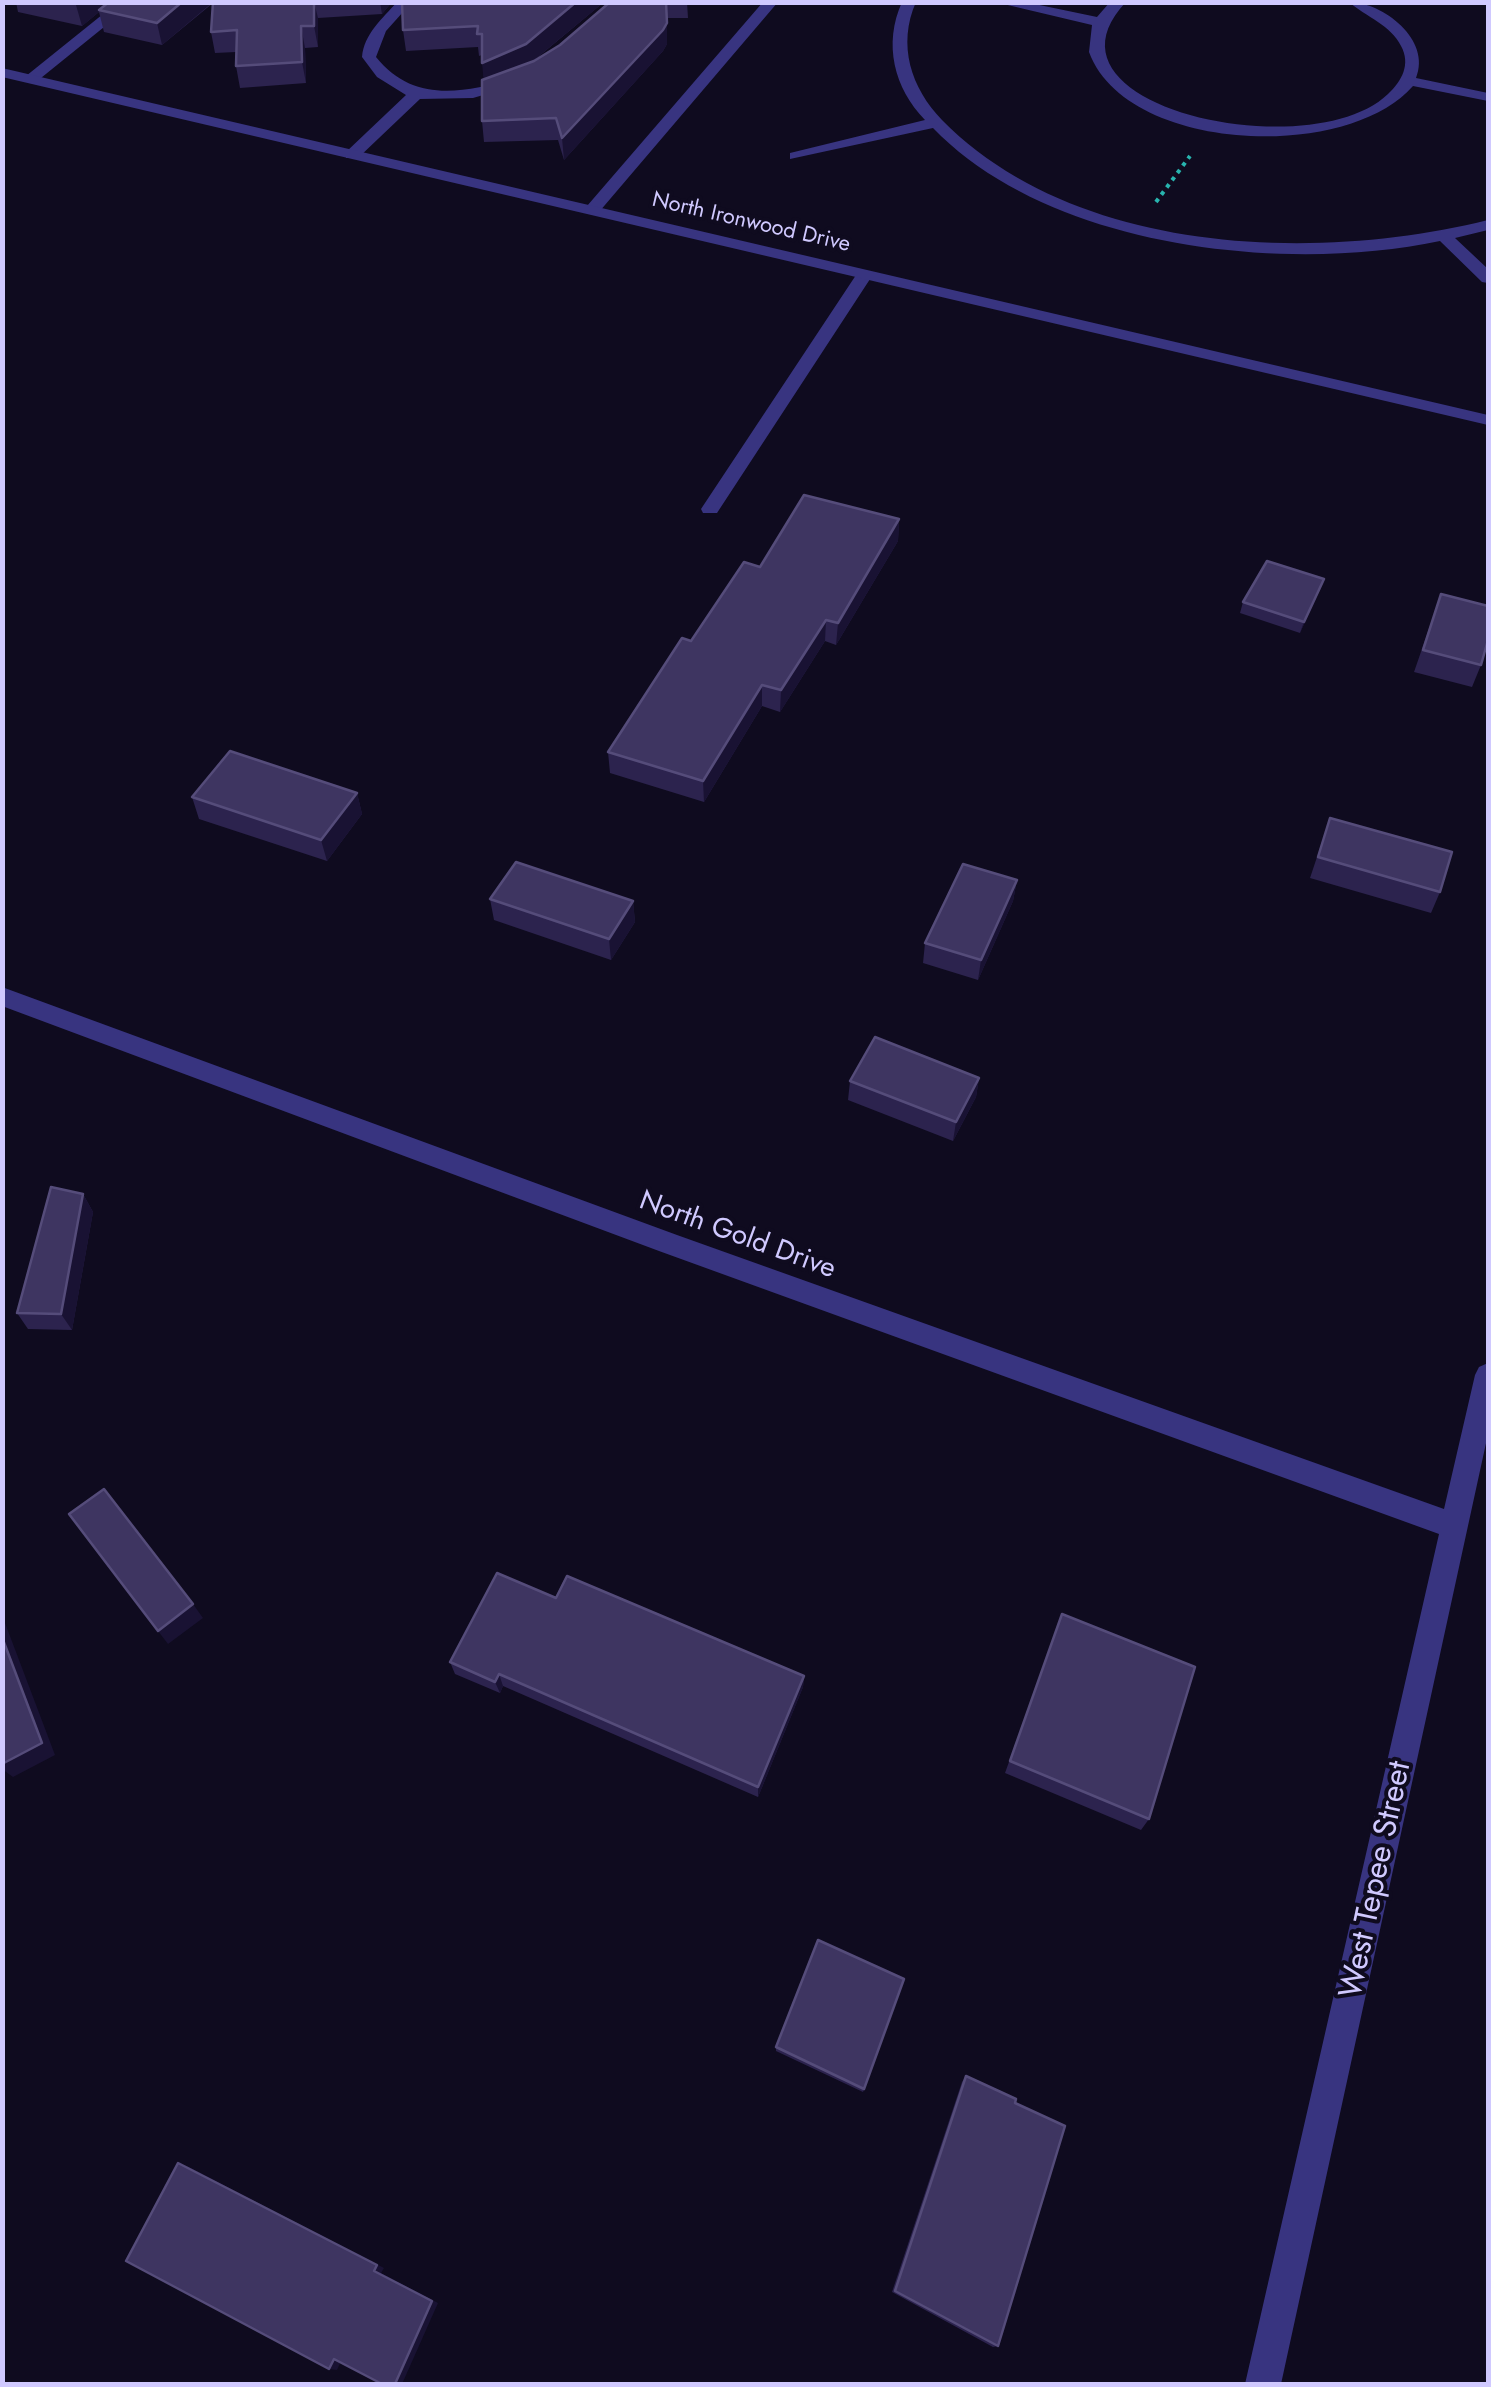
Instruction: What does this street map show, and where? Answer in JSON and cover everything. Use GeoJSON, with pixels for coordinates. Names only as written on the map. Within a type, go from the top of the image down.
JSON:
{"type":"FeatureCollection","features":[{"type":"Feature","properties":{"kind":"street"},"geometry":{"type":"LineString","coordinates":[[31,78],[128,2]]}},
{"type":"Feature","properties":{"kind":"street"},"geometry":{"type":"LineString","coordinates":[[405,2],[370,46],[369,57],[391,83],[414,96],[450,98],[525,78]]}},
{"type":"Feature","properties":{"kind":"street"},"geometry":{"type":"LineString","coordinates":[[593,209],[771,2]]}},
{"type":"Feature","properties":{"kind":"street"},"geometry":{"type":"LineString","coordinates":[[910,2],[898,38],[901,66],[912,95],[934,124],[1000,174],[1044,197],[1132,226],[1210,242],[1271,248],[1390,246],[1488,225]]}},
{"type":"Feature","properties":{"kind":"street"},"geometry":{"type":"LineString","coordinates":[[1002,2],[1099,22]]}},
{"type":"Feature","properties":{"kind":"street"},"geometry":{"type":"LineString","coordinates":[[1119,2],[1099,22],[1094,48],[1107,75],[1139,100],[1210,126],[1299,132],[1350,123],[1389,105],[1410,81],[1413,58],[1401,34],[1376,12],[1356,2]]}},
{"type":"Feature","properties":{"kind":"street","name":"North Ironwood Drive"},"geometry":{"type":"LineString","coordinates":[[2,72],[1488,420]]}},
{"type":"Feature","properties":{"kind":"street"},"geometry":{"type":"LineString","coordinates":[[1410,81],[1488,97]]}},
{"type":"Feature","properties":{"kind":"street"},"geometry":{"type":"LineString","coordinates":[[352,155],[414,96]]}},
{"type":"Feature","properties":{"kind":"street"},"geometry":{"type":"LineString","coordinates":[[796,156],[934,124]]}},
{"type":"Feature","properties":{"kind":"street"},"geometry":{"type":"LineString","coordinates":[[1445,236],[1488,278]]}},
{"type":"Feature","properties":{"kind":"street"},"geometry":{"type":"LineString","coordinates":[[710,510],[866,273]]}},
{"type":"Feature","properties":{"kind":"street","name":"North Gold Drive"},"geometry":{"type":"LineString","coordinates":[[2,996],[634,1230],[1454,1526]]}},
{"type":"Feature","properties":{"kind":"street","name":"West Tepee Street"},"geometry":{"type":"LineString","coordinates":[[1263,2384],[1488,1375]]}},
{"type":"Feature","properties":{"kind":"path"},"geometry":{"type":"LineString","coordinates":[[1132,226],[1184,168],[1210,126]]}},
{"type":"Feature","properties":{"kind":"building"},"geometry":{"type":"Polygon","coordinates":[[[109,2],[182,2],[157,23],[99,10],[109,2]]]}},
{"type":"Feature","properties":{"kind":"building"},"geometry":{"type":"Polygon","coordinates":[[[213,2],[314,2],[314,26],[301,26],[302,62],[236,66],[237,30],[211,32],[213,2]]]}},
{"type":"Feature","properties":{"kind":"building"},"geometry":{"type":"Polygon","coordinates":[[[402,2],[576,2],[526,44],[482,63],[482,34],[477,34],[478,26],[403,30],[402,2]]]}},
{"type":"Feature","properties":{"kind":"building"},"geometry":{"type":"Polygon","coordinates":[[[610,2],[666,2],[667,23],[562,138],[556,118],[482,121],[482,80],[534,61],[560,45],[610,2]]]}},
{"type":"Feature","properties":{"kind":"building"},"geometry":{"type":"Polygon","coordinates":[[[804,495],[899,519],[838,623],[826,620],[781,690],[762,685],[703,781],[608,752],[682,638],[691,641],[744,562],[760,567],[804,495]]]}},
{"type":"Feature","properties":{"kind":"building"},"geometry":{"type":"Polygon","coordinates":[[[1267,561],[1324,579],[1304,622],[1243,602],[1267,561]]]}},
{"type":"Feature","properties":{"kind":"building"},"geometry":{"type":"Polygon","coordinates":[[[1441,594],[1488,606],[1488,640],[1481,665],[1423,650],[1441,594]]]}},
{"type":"Feature","properties":{"kind":"building"},"geometry":{"type":"Polygon","coordinates":[[[230,751],[357,793],[321,840],[192,797],[230,751]]]}},
{"type":"Feature","properties":{"kind":"building"},"geometry":{"type":"Polygon","coordinates":[[[1330,818],[1452,852],[1440,892],[1318,857],[1330,818]]]}},
{"type":"Feature","properties":{"kind":"building"},"geometry":{"type":"Polygon","coordinates":[[[516,862],[633,901],[609,939],[490,899],[516,862]]]}},
{"type":"Feature","properties":{"kind":"building"},"geometry":{"type":"Polygon","coordinates":[[[963,864],[1017,880],[981,960],[925,943],[963,864]]]}},
{"type":"Feature","properties":{"kind":"building"},"geometry":{"type":"Polygon","coordinates":[[[875,1037],[979,1078],[956,1122],[850,1081],[875,1037]]]}},
{"type":"Feature","properties":{"kind":"building"},"geometry":{"type":"Polygon","coordinates":[[[51,1187],[83,1194],[61,1314],[17,1313],[51,1187]]]}},
{"type":"Feature","properties":{"kind":"building"},"geometry":{"type":"Polygon","coordinates":[[[104,1489],[193,1604],[158,1631],[69,1514],[104,1489]]]}},
{"type":"Feature","properties":{"kind":"building"},"geometry":{"type":"Polygon","coordinates":[[[497,1573],[556,1598],[567,1576],[804,1676],[758,1787],[499,1674],[495,1682],[450,1662],[497,1573]]]}},
{"type":"Feature","properties":{"kind":"building"},"geometry":{"type":"Polygon","coordinates":[[[1062,1614],[1195,1667],[1149,1819],[1010,1761],[1062,1614]]]}},
{"type":"Feature","properties":{"kind":"building"},"geometry":{"type":"Polygon","coordinates":[[[2,1637],[42,1743],[2,1764],[2,1637]]]}},
{"type":"Feature","properties":{"kind":"building"},"geometry":{"type":"Polygon","coordinates":[[[818,1940],[904,1979],[864,2089],[776,2047],[818,1940]]]}},
{"type":"Feature","properties":{"kind":"building"},"geometry":{"type":"Polygon","coordinates":[[[966,2076],[1065,2126],[998,2346],[895,2291],[966,2076]]]}},
{"type":"Feature","properties":{"kind":"building"},"geometry":{"type":"Polygon","coordinates":[[[178,2163],[377,2265],[374,2271],[432,2301],[395,2384],[382,2384],[334,2359],[329,2369],[126,2261],[178,2163]]]}}]}
